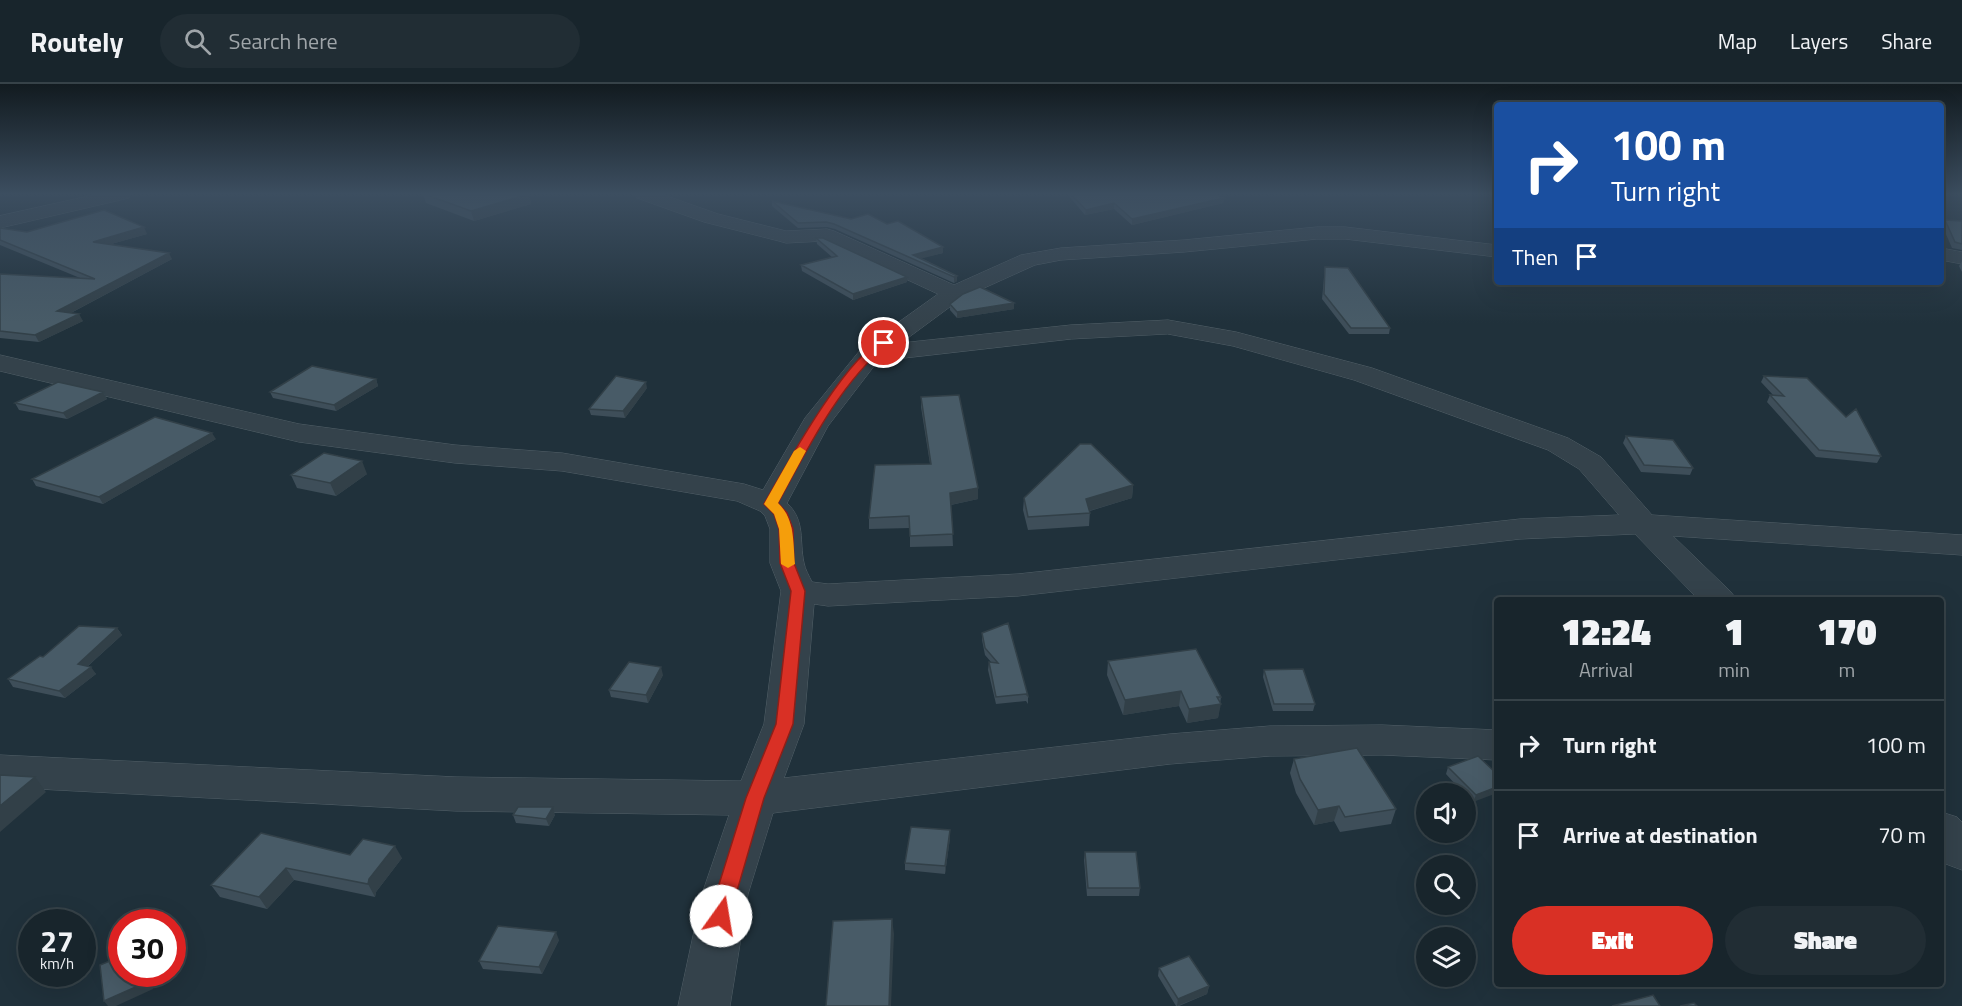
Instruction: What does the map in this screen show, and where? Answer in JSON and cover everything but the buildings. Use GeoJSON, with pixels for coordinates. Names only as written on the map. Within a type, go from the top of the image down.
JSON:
{"type":"FeatureCollection","features":[{"type":"Feature","properties":{"kind":"street"},"geometry":{"type":"LineString","coordinates":[[831,237],[954,293]]}},
{"type":"Feature","properties":{"kind":"street"},"geometry":{"type":"LineString","coordinates":[[771,504],[815,424],[870,354],[954,293],[1008,268],[1046,255],[1184,246],[1271,237]]}},
{"type":"Feature","properties":{"kind":"street"},"geometry":{"type":"LineString","coordinates":[[1379,237],[1494,251]]}},
{"type":"Feature","properties":{"kind":"street"},"geometry":{"type":"LineString","coordinates":[[1944,255],[1962,258]]}},
{"type":"Feature","properties":{"kind":"street"},"geometry":{"type":"LineString","coordinates":[[870,354],[1071,332],[1168,327],[1236,339],[1363,374],[1459,406],[1558,444],[1590,463],[1643,524],[1716,597]]}},
{"type":"Feature","properties":{"kind":"street"},"geometry":{"type":"LineString","coordinates":[[0,363],[299,434],[455,454],[562,462],[744,493],[771,504],[780,513],[786,529],[787,563],[798,591],[784,724],[755,798],[725,894],[704,1006]]}},
{"type":"Feature","properties":{"kind":"street"},"geometry":{"type":"LineString","coordinates":[[798,591],[828,595],[1018,585],[1520,530],[1643,524],[1962,545]]}},
{"type":"Feature","properties":{"kind":"street"},"geometry":{"type":"LineString","coordinates":[[0,771],[456,794],[683,799],[755,798],[1170,749],[1270,741],[1382,740],[1494,745]]}},
{"type":"Feature","properties":{"kind":"street"},"geometry":{"type":"LineString","coordinates":[[1944,833],[1962,851]]}},
{"type":"Feature","properties":{"kind":"slow traffic"},"geometry":{"type":"LineString","coordinates":[[788,564],[786,529],[780,513],[771,504],[800,451]]}},
{"type":"Feature","properties":{"kind":"route"},"geometry":{"type":"LineString","coordinates":[[721,916],[725,894],[755,798],[784,724],[798,591],[787,563],[786,529],[780,513],[771,504],[815,424],[870,354],[884,343]]}}]}
